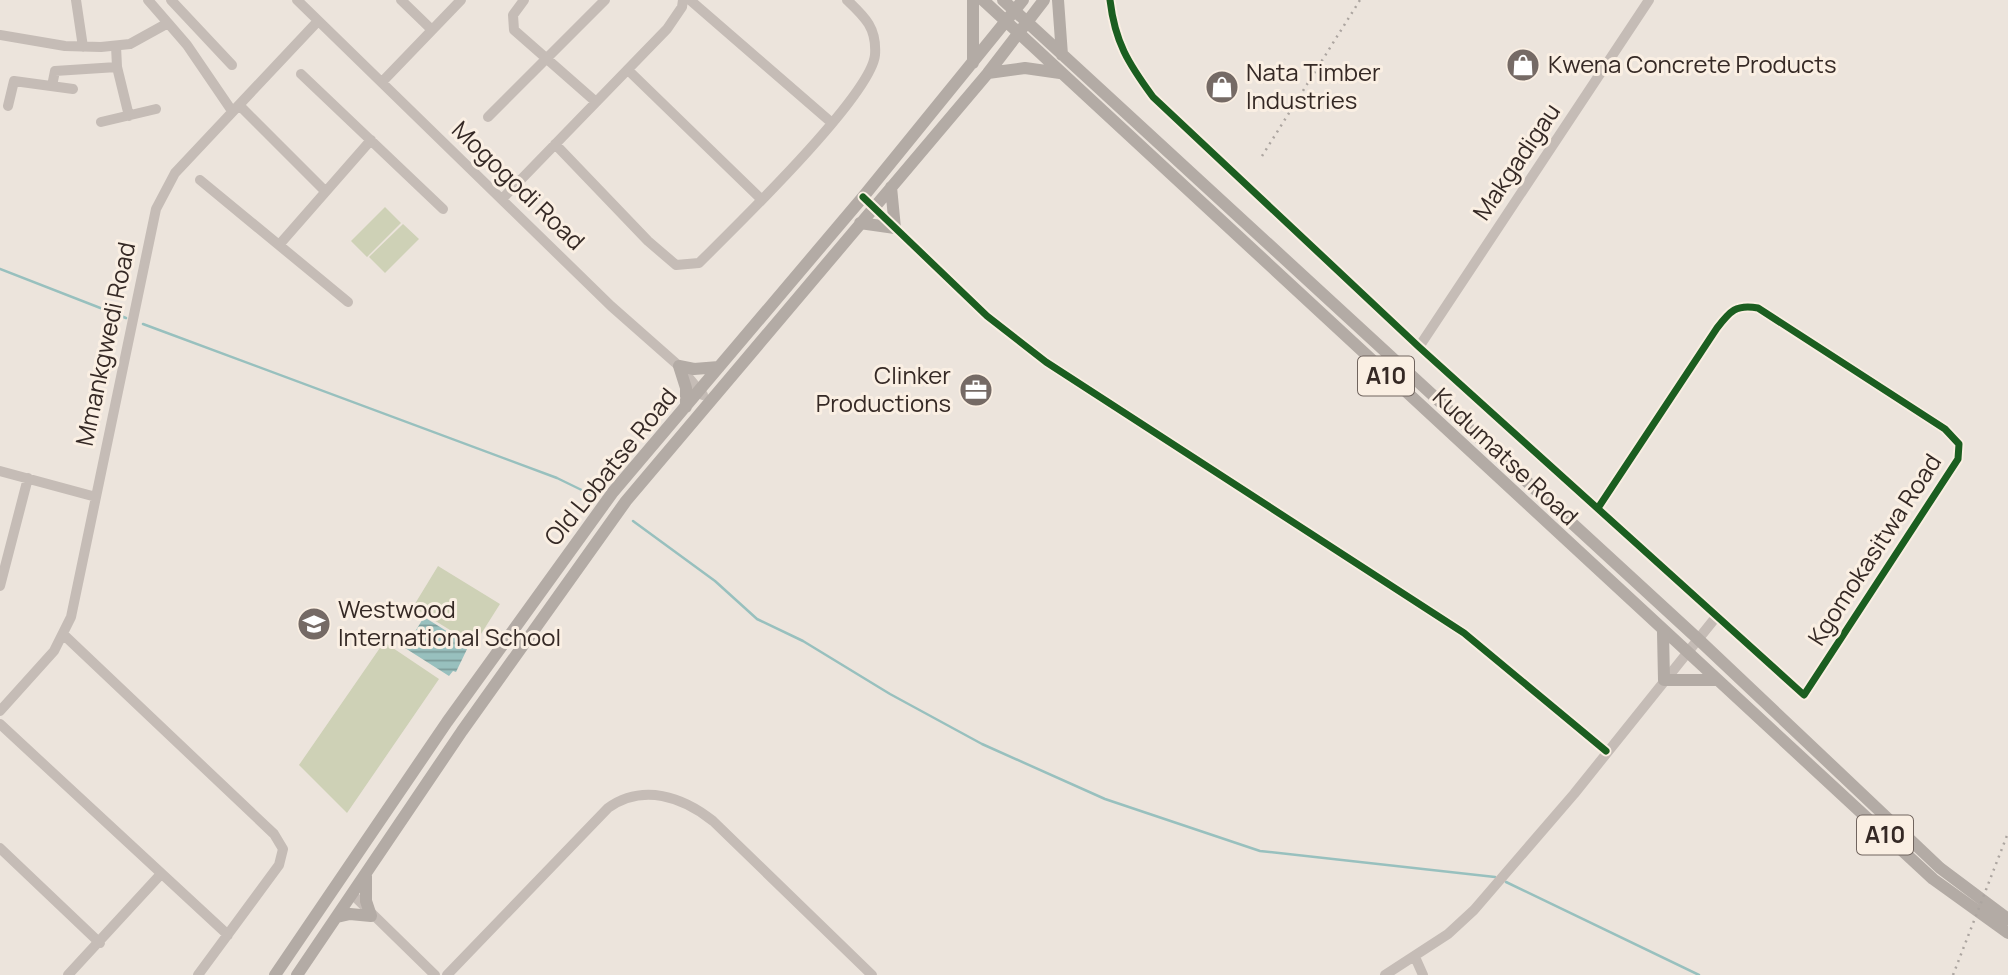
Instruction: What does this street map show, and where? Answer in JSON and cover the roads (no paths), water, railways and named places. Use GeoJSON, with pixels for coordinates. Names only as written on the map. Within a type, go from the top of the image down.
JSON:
{"type":"FeatureCollection","features":[{"type":"Feature","properties":{"kind":"main road"},"geometry":{"type":"LineString","coordinates":[[973,0],[973,63]]}},
{"type":"Feature","properties":{"kind":"main road","name":"Kudumatse Road"},"geometry":{"type":"LineString","coordinates":[[983,0],[1062,55],[1698,639],[1940,868],[2008,919]]}},
{"type":"Feature","properties":{"kind":"main road","name":"Kudumatse Road"},"geometry":{"type":"LineString","coordinates":[[1003,0],[1011,17]]}},
{"type":"Feature","properties":{"kind":"main road","name":"Old Lobatse Road"},"geometry":{"type":"LineString","coordinates":[[275,975],[447,722],[613,492],[863,197],[1023,0]]}},
{"type":"Feature","properties":{"kind":"main road","name":"Old Lobatse Road"},"geometry":{"type":"LineString","coordinates":[[297,975],[462,731],[626,501],[988,73],[1044,0]]}},
{"type":"Feature","properties":{"kind":"main road"},"geometry":{"type":"LineString","coordinates":[[1058,0],[1062,55]]}},
{"type":"Feature","properties":{"kind":"main road","name":"Kudumatse Road"},"geometry":{"type":"LineString","coordinates":[[1024,28],[1060,73],[1715,680],[1933,879],[2008,933]]}},
{"type":"Feature","properties":{"kind":"main road"},"geometry":{"type":"LineString","coordinates":[[988,73],[1025,68],[1060,73]]}},
{"type":"Feature","properties":{"kind":"main road"},"geometry":{"type":"LineString","coordinates":[[860,223],[895,228],[891,187]]}},
{"type":"Feature","properties":{"kind":"main road"},"geometry":{"type":"LineString","coordinates":[[685,407],[686,388],[680,366],[694,369],[719,367]]}},
{"type":"Feature","properties":{"kind":"main road"},"geometry":{"type":"LineString","coordinates":[[1663,632],[1664,680],[1715,680]]}},
{"type":"Feature","properties":{"kind":"main road"},"geometry":{"type":"LineString","coordinates":[[331,894],[353,895],[352,865]]}},
{"type":"Feature","properties":{"kind":"main road"},"geometry":{"type":"LineString","coordinates":[[337,917],[350,914],[372,916],[366,901],[366,876]]}},
{"type":"Feature","properties":{"kind":"street"},"geometry":{"type":"LineString","coordinates":[[76,0],[83,47]]}},
{"type":"Feature","properties":{"kind":"street"},"geometry":{"type":"LineString","coordinates":[[148,0],[187,44],[235,108],[325,191]]}},
{"type":"Feature","properties":{"kind":"street"},"geometry":{"type":"LineString","coordinates":[[171,0],[232,65]]}},
{"type":"Feature","properties":{"kind":"street","name":"Mogogodi Road"},"geometry":{"type":"LineString","coordinates":[[297,0],[611,306],[680,366],[710,401]]}},
{"type":"Feature","properties":{"kind":"street"},"geometry":{"type":"LineString","coordinates":[[401,0],[432,30]]}},
{"type":"Feature","properties":{"kind":"street"},"geometry":{"type":"LineString","coordinates":[[382,82],[461,0]]}},
{"type":"Feature","properties":{"kind":"street"},"geometry":{"type":"LineString","coordinates":[[524,0],[513,15],[514,30],[596,102]]}},
{"type":"Feature","properties":{"kind":"street"},"geometry":{"type":"LineString","coordinates":[[488,117],[605,0]]}},
{"type":"Feature","properties":{"kind":"street"},"geometry":{"type":"LineString","coordinates":[[502,199],[667,29],[683,0]]}},
{"type":"Feature","properties":{"kind":"street"},"geometry":{"type":"LineString","coordinates":[[690,0],[832,123]]}},
{"type":"Feature","properties":{"kind":"street"},"geometry":{"type":"LineString","coordinates":[[555,144],[648,241],[676,265],[699,263],[832,123],[868,76],[874,55],[874,35],[870,22],[847,0]]}},
{"type":"Feature","properties":{"kind":"street"},"geometry":{"type":"LineString","coordinates":[[1110,0],[1113,27],[1125,58],[1153,97],[1419,347],[1598,508]]}},
{"type":"Feature","properties":{"kind":"street","name":"Makgadigau"},"geometry":{"type":"LineString","coordinates":[[1419,347],[1649,0]]}},
{"type":"Feature","properties":{"kind":"street","name":"Mmankgwedi Road"},"geometry":{"type":"LineString","coordinates":[[0,710],[64,635],[74,605],[156,209],[175,173],[318,21]]}},
{"type":"Feature","properties":{"kind":"street"},"geometry":{"type":"LineString","coordinates":[[0,35],[29,42],[83,47],[116,46],[130,44],[168,23]]}},
{"type":"Feature","properties":{"kind":"street"},"geometry":{"type":"LineString","coordinates":[[116,46],[117,67],[129,116]]}},
{"type":"Feature","properties":{"kind":"street"},"geometry":{"type":"LineString","coordinates":[[52,86],[55,71],[117,67]]}},
{"type":"Feature","properties":{"kind":"street"},"geometry":{"type":"LineString","coordinates":[[628,70],[761,199]]}},
{"type":"Feature","properties":{"kind":"street"},"geometry":{"type":"LineString","coordinates":[[301,74],[443,209]]}},
{"type":"Feature","properties":{"kind":"street"},"geometry":{"type":"LineString","coordinates":[[8,106],[14,81],[73,89]]}},
{"type":"Feature","properties":{"kind":"street"},"geometry":{"type":"LineString","coordinates":[[101,122],[156,109]]}},
{"type":"Feature","properties":{"kind":"street"},"geometry":{"type":"LineString","coordinates":[[279,245],[371,140]]}},
{"type":"Feature","properties":{"kind":"street"},"geometry":{"type":"LineString","coordinates":[[200,180],[348,302]]}},
{"type":"Feature","properties":{"kind":"street"},"geometry":{"type":"LineString","coordinates":[[863,197],[988,316],[1046,362],[1464,633],[1606,751]]}},
{"type":"Feature","properties":{"kind":"street","name":"Kgomokasitwa Road"},"geometry":{"type":"LineString","coordinates":[[1742,305],[1758,308],[1945,429],[1959,443],[1958,459],[1804,695],[1716,617],[1598,508],[1717,328],[1730,311],[1742,305]]}},
{"type":"Feature","properties":{"kind":"street"},"geometry":{"type":"LineString","coordinates":[[0,471],[96,497]]}},
{"type":"Feature","properties":{"kind":"street"},"geometry":{"type":"LineString","coordinates":[[0,586],[27,478]]}},
{"type":"Feature","properties":{"kind":"street"},"geometry":{"type":"LineString","coordinates":[[1385,975],[1457,926],[1498,884],[1716,617]]}},
{"type":"Feature","properties":{"kind":"street"},"geometry":{"type":"LineString","coordinates":[[64,635],[274,834],[283,849],[279,865],[198,975]]}},
{"type":"Feature","properties":{"kind":"street"},"geometry":{"type":"LineString","coordinates":[[0,724],[228,935]]}},
{"type":"Feature","properties":{"kind":"street"},"geometry":{"type":"LineString","coordinates":[[447,975],[608,808],[618,801],[651,794],[671,796],[693,805],[713,821],[872,975]]}},
{"type":"Feature","properties":{"kind":"street"},"geometry":{"type":"LineString","coordinates":[[0,848],[100,943]]}},
{"type":"Feature","properties":{"kind":"street"},"geometry":{"type":"LineString","coordinates":[[68,975],[161,874]]}},
{"type":"Feature","properties":{"kind":"street"},"geometry":{"type":"LineString","coordinates":[[353,895],[435,975]]}},
{"type":"Feature","properties":{"kind":"street"},"geometry":{"type":"LineString","coordinates":[[1415,957],[1423,975]]}},
{"type":"Feature","properties":{"kind":"water"},"geometry":{"type":"Polygon","coordinates":[[[424,617],[469,645],[456,672],[453,671],[449,676],[405,648],[424,617]]]}},
{"type":"Feature","properties":{"kind":"waterway"},"geometry":{"type":"LineString","coordinates":[[0,269],[126,318]]}},
{"type":"Feature","properties":{"kind":"waterway"},"geometry":{"type":"LineString","coordinates":[[143,324],[557,478],[598,498]]}},
{"type":"Feature","properties":{"kind":"waterway"},"geometry":{"type":"LineString","coordinates":[[633,521],[715,581],[757,619],[803,641],[890,694],[982,744],[1105,799],[1260,851],[1495,877]]}},
{"type":"Feature","properties":{"kind":"waterway"},"geometry":{"type":"LineString","coordinates":[[1506,882],[1699,975]]}},
{"type":"Feature","properties":{"kind":"railway"},"geometry":{"type":"LineString","coordinates":[[1262,156],[1360,0]]}},
{"type":"Feature","properties":{"kind":"railway"},"geometry":{"type":"LineString","coordinates":[[1953,975],[2008,833]]}},
{"type":"Feature","properties":{"kind":"place","name":"Kwena Concrete Products"},"geometry":{"type":"Point","coordinates":[1523,65]}},
{"type":"Feature","properties":{"kind":"place","name":"Nata Timber Industries"},"geometry":{"type":"Point","coordinates":[1222,87]}},
{"type":"Feature","properties":{"kind":"place","name":"Clinker Productions"},"geometry":{"type":"Point","coordinates":[976,390]}},
{"type":"Feature","properties":{"kind":"place","name":"Westwood International School"},"geometry":{"type":"Point","coordinates":[314,624]}}]}
